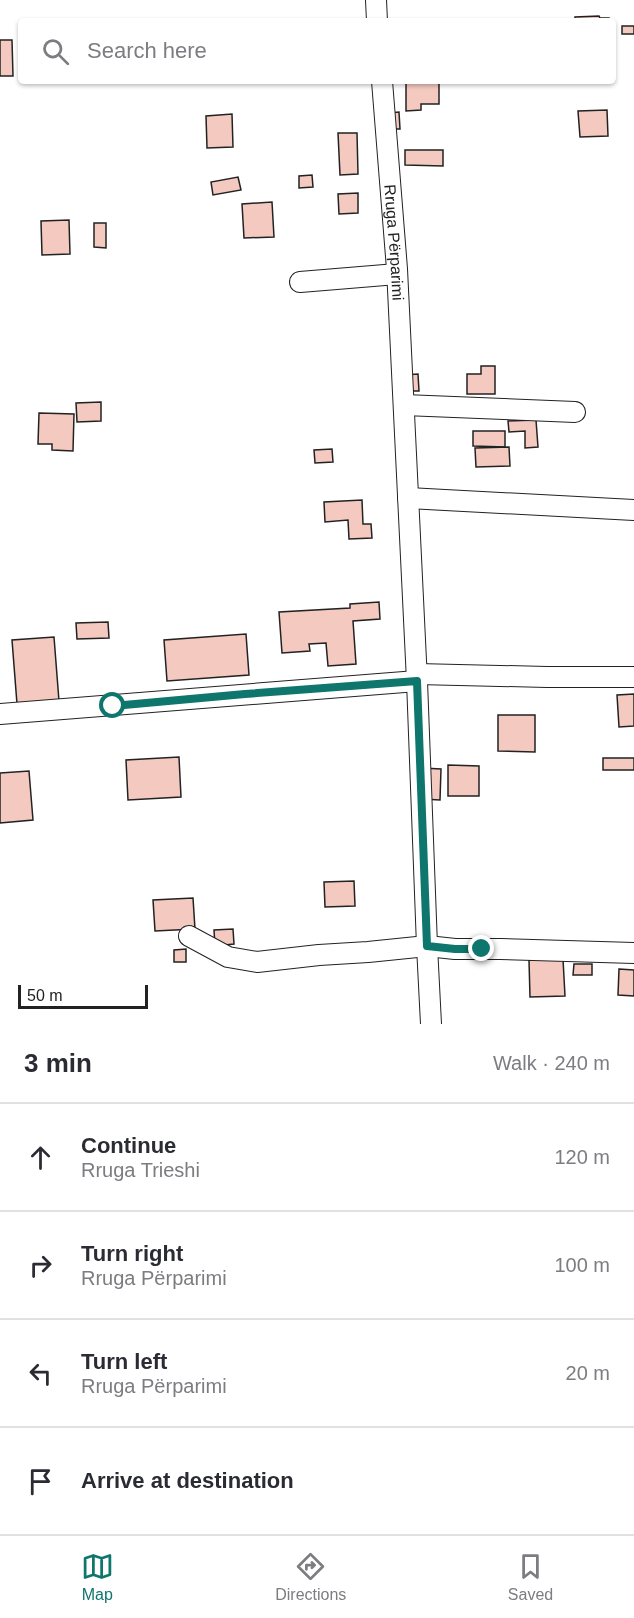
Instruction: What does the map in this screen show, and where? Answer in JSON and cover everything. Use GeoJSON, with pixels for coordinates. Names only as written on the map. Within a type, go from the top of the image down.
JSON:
{"type":"FeatureCollection","features":[{"type":"Feature","properties":{"kind":"street"},"geometry":{"type":"LineString","coordinates":[[376,0],[377,18]]}},
{"type":"Feature","properties":{"kind":"street","name":"Rruga Përparimi"},"geometry":{"type":"LineString","coordinates":[[382,84],[397,274],[404,405],[431,1024]]}},
{"type":"Feature","properties":{"kind":"street"},"geometry":{"type":"LineString","coordinates":[[300,282],[397,274]]}},
{"type":"Feature","properties":{"kind":"street"},"geometry":{"type":"LineString","coordinates":[[404,405],[575,412]]}},
{"type":"Feature","properties":{"kind":"street"},"geometry":{"type":"LineString","coordinates":[[408,498],[634,510]]}},
{"type":"Feature","properties":{"kind":"street"},"geometry":{"type":"LineString","coordinates":[[0,714],[417,678],[634,677]]}},
{"type":"Feature","properties":{"kind":"street"},"geometry":{"type":"LineString","coordinates":[[189,936],[228,957],[257,962],[427,946],[455,949],[634,953]]}},
{"type":"Feature","properties":{"kind":"building"},"geometry":{"type":"Polygon","coordinates":[[[599,16],[600,18],[575,18],[599,16]]]}},
{"type":"Feature","properties":{"kind":"building"},"geometry":{"type":"Polygon","coordinates":[[[622,26],[634,26],[634,34],[622,34],[622,26]]]}},
{"type":"Feature","properties":{"kind":"building"},"geometry":{"type":"Polygon","coordinates":[[[0,40],[12,40],[13,76],[0,76],[0,40]]]}},
{"type":"Feature","properties":{"kind":"building"},"geometry":{"type":"Polygon","coordinates":[[[406,84],[439,84],[439,104],[421,104],[421,110],[406,111],[406,84]]]}},
{"type":"Feature","properties":{"kind":"building"},"geometry":{"type":"Polygon","coordinates":[[[607,110],[608,136],[580,137],[578,111],[607,110]]]}},
{"type":"Feature","properties":{"kind":"building"},"geometry":{"type":"Polygon","coordinates":[[[399,112],[400,129],[389,129],[388,113],[399,112]]]}},
{"type":"Feature","properties":{"kind":"building"},"geometry":{"type":"Polygon","coordinates":[[[232,114],[233,147],[207,148],[206,116],[232,114]]]}},
{"type":"Feature","properties":{"kind":"building"},"geometry":{"type":"Polygon","coordinates":[[[338,133],[357,133],[358,174],[340,175],[338,133]]]}},
{"type":"Feature","properties":{"kind":"building"},"geometry":{"type":"Polygon","coordinates":[[[405,150],[443,150],[443,166],[405,165],[405,150]]]}},
{"type":"Feature","properties":{"kind":"building"},"geometry":{"type":"Polygon","coordinates":[[[312,175],[313,187],[299,188],[299,176],[312,175]]]}},
{"type":"Feature","properties":{"kind":"building"},"geometry":{"type":"Polygon","coordinates":[[[238,177],[241,190],[213,195],[211,182],[238,177]]]}},
{"type":"Feature","properties":{"kind":"building"},"geometry":{"type":"Polygon","coordinates":[[[358,193],[358,213],[339,214],[338,194],[358,193]]]}},
{"type":"Feature","properties":{"kind":"building"},"geometry":{"type":"Polygon","coordinates":[[[272,202],[274,237],[244,238],[242,204],[272,202]]]}},
{"type":"Feature","properties":{"kind":"building"},"geometry":{"type":"Polygon","coordinates":[[[69,220],[70,254],[42,255],[41,221],[69,220]]]}},
{"type":"Feature","properties":{"kind":"building"},"geometry":{"type":"Polygon","coordinates":[[[94,223],[106,223],[106,248],[94,247],[94,223]]]}},
{"type":"Feature","properties":{"kind":"building"},"geometry":{"type":"Polygon","coordinates":[[[481,366],[495,366],[495,394],[467,394],[467,374],[481,374],[481,366]]]}},
{"type":"Feature","properties":{"kind":"building"},"geometry":{"type":"Polygon","coordinates":[[[418,374],[419,391],[405,391],[404,375],[418,374]]]}},
{"type":"Feature","properties":{"kind":"building"},"geometry":{"type":"Polygon","coordinates":[[[101,402],[101,421],[77,422],[76,403],[101,402]]]}},
{"type":"Feature","properties":{"kind":"building"},"geometry":{"type":"Polygon","coordinates":[[[39,413],[74,414],[73,451],[52,450],[52,444],[38,444],[39,413]]]}},
{"type":"Feature","properties":{"kind":"building"},"geometry":{"type":"Polygon","coordinates":[[[536,420],[538,447],[525,448],[525,431],[509,432],[508,421],[536,420]]]}},
{"type":"Feature","properties":{"kind":"building"},"geometry":{"type":"Polygon","coordinates":[[[473,431],[505,431],[505,447],[473,446],[473,431]]]}},
{"type":"Feature","properties":{"kind":"building"},"geometry":{"type":"Polygon","coordinates":[[[509,447],[510,466],[476,467],[475,448],[509,447]]]}},
{"type":"Feature","properties":{"kind":"building"},"geometry":{"type":"Polygon","coordinates":[[[332,449],[333,462],[315,463],[314,450],[332,449]]]}},
{"type":"Feature","properties":{"kind":"building"},"geometry":{"type":"Polygon","coordinates":[[[362,500],[363,524],[371,524],[372,538],[349,539],[348,520],[325,522],[324,502],[362,500]]]}},
{"type":"Feature","properties":{"kind":"building"},"geometry":{"type":"Polygon","coordinates":[[[379,602],[380,619],[353,621],[356,664],[328,666],[326,643],[309,644],[310,651],[282,653],[279,612],[350,608],[350,604],[379,602]]]}},
{"type":"Feature","properties":{"kind":"building"},"geometry":{"type":"Polygon","coordinates":[[[108,622],[109,638],[77,639],[76,623],[108,622]]]}},
{"type":"Feature","properties":{"kind":"building"},"geometry":{"type":"Polygon","coordinates":[[[246,634],[249,675],[167,681],[164,640],[246,634]]]}},
{"type":"Feature","properties":{"kind":"building"},"geometry":{"type":"Polygon","coordinates":[[[54,637],[59,701],[17,704],[12,640],[54,637]]]}},
{"type":"Feature","properties":{"kind":"building"},"geometry":{"type":"Polygon","coordinates":[[[634,694],[634,726],[619,727],[617,695],[634,694]]]}},
{"type":"Feature","properties":{"kind":"building"},"geometry":{"type":"Polygon","coordinates":[[[498,715],[535,715],[535,752],[498,751],[498,715]]]}},
{"type":"Feature","properties":{"kind":"building"},"geometry":{"type":"Polygon","coordinates":[[[179,757],[181,797],[128,800],[126,760],[179,757]]]}},
{"type":"Feature","properties":{"kind":"building"},"geometry":{"type":"Polygon","coordinates":[[[603,758],[634,758],[634,770],[603,770],[603,758]]]}},
{"type":"Feature","properties":{"kind":"building"},"geometry":{"type":"Polygon","coordinates":[[[448,765],[479,766],[479,796],[448,796],[448,765]]]}},
{"type":"Feature","properties":{"kind":"building"},"geometry":{"type":"Polygon","coordinates":[[[422,768],[441,769],[440,800],[422,799],[422,768]]]}},
{"type":"Feature","properties":{"kind":"building"},"geometry":{"type":"Polygon","coordinates":[[[29,771],[33,820],[0,823],[0,773],[29,771]]]}},
{"type":"Feature","properties":{"kind":"building"},"geometry":{"type":"Polygon","coordinates":[[[354,881],[355,906],[325,907],[324,882],[354,881]]]}},
{"type":"Feature","properties":{"kind":"building"},"geometry":{"type":"Polygon","coordinates":[[[193,898],[195,929],[155,931],[153,900],[193,898]]]}},
{"type":"Feature","properties":{"kind":"building"},"geometry":{"type":"Polygon","coordinates":[[[233,929],[234,944],[215,946],[214,930],[233,929]]]}},
{"type":"Feature","properties":{"kind":"building"},"geometry":{"type":"Polygon","coordinates":[[[186,949],[186,962],[174,962],[174,950],[186,949]]]}},
{"type":"Feature","properties":{"kind":"building"},"geometry":{"type":"Polygon","coordinates":[[[563,959],[565,996],[530,997],[529,960],[563,959]]]}},
{"type":"Feature","properties":{"kind":"building"},"geometry":{"type":"Polygon","coordinates":[[[574,964],[592,964],[592,975],[573,975],[574,964]]]}},
{"type":"Feature","properties":{"kind":"building"},"geometry":{"type":"Polygon","coordinates":[[[619,969],[634,970],[634,996],[618,995],[619,969]]]}},
{"type":"Feature","properties":{"kind":"route"},"geometry":{"type":"LineString","coordinates":[[113,706],[417,681],[427,946],[482,949]]}}]}
